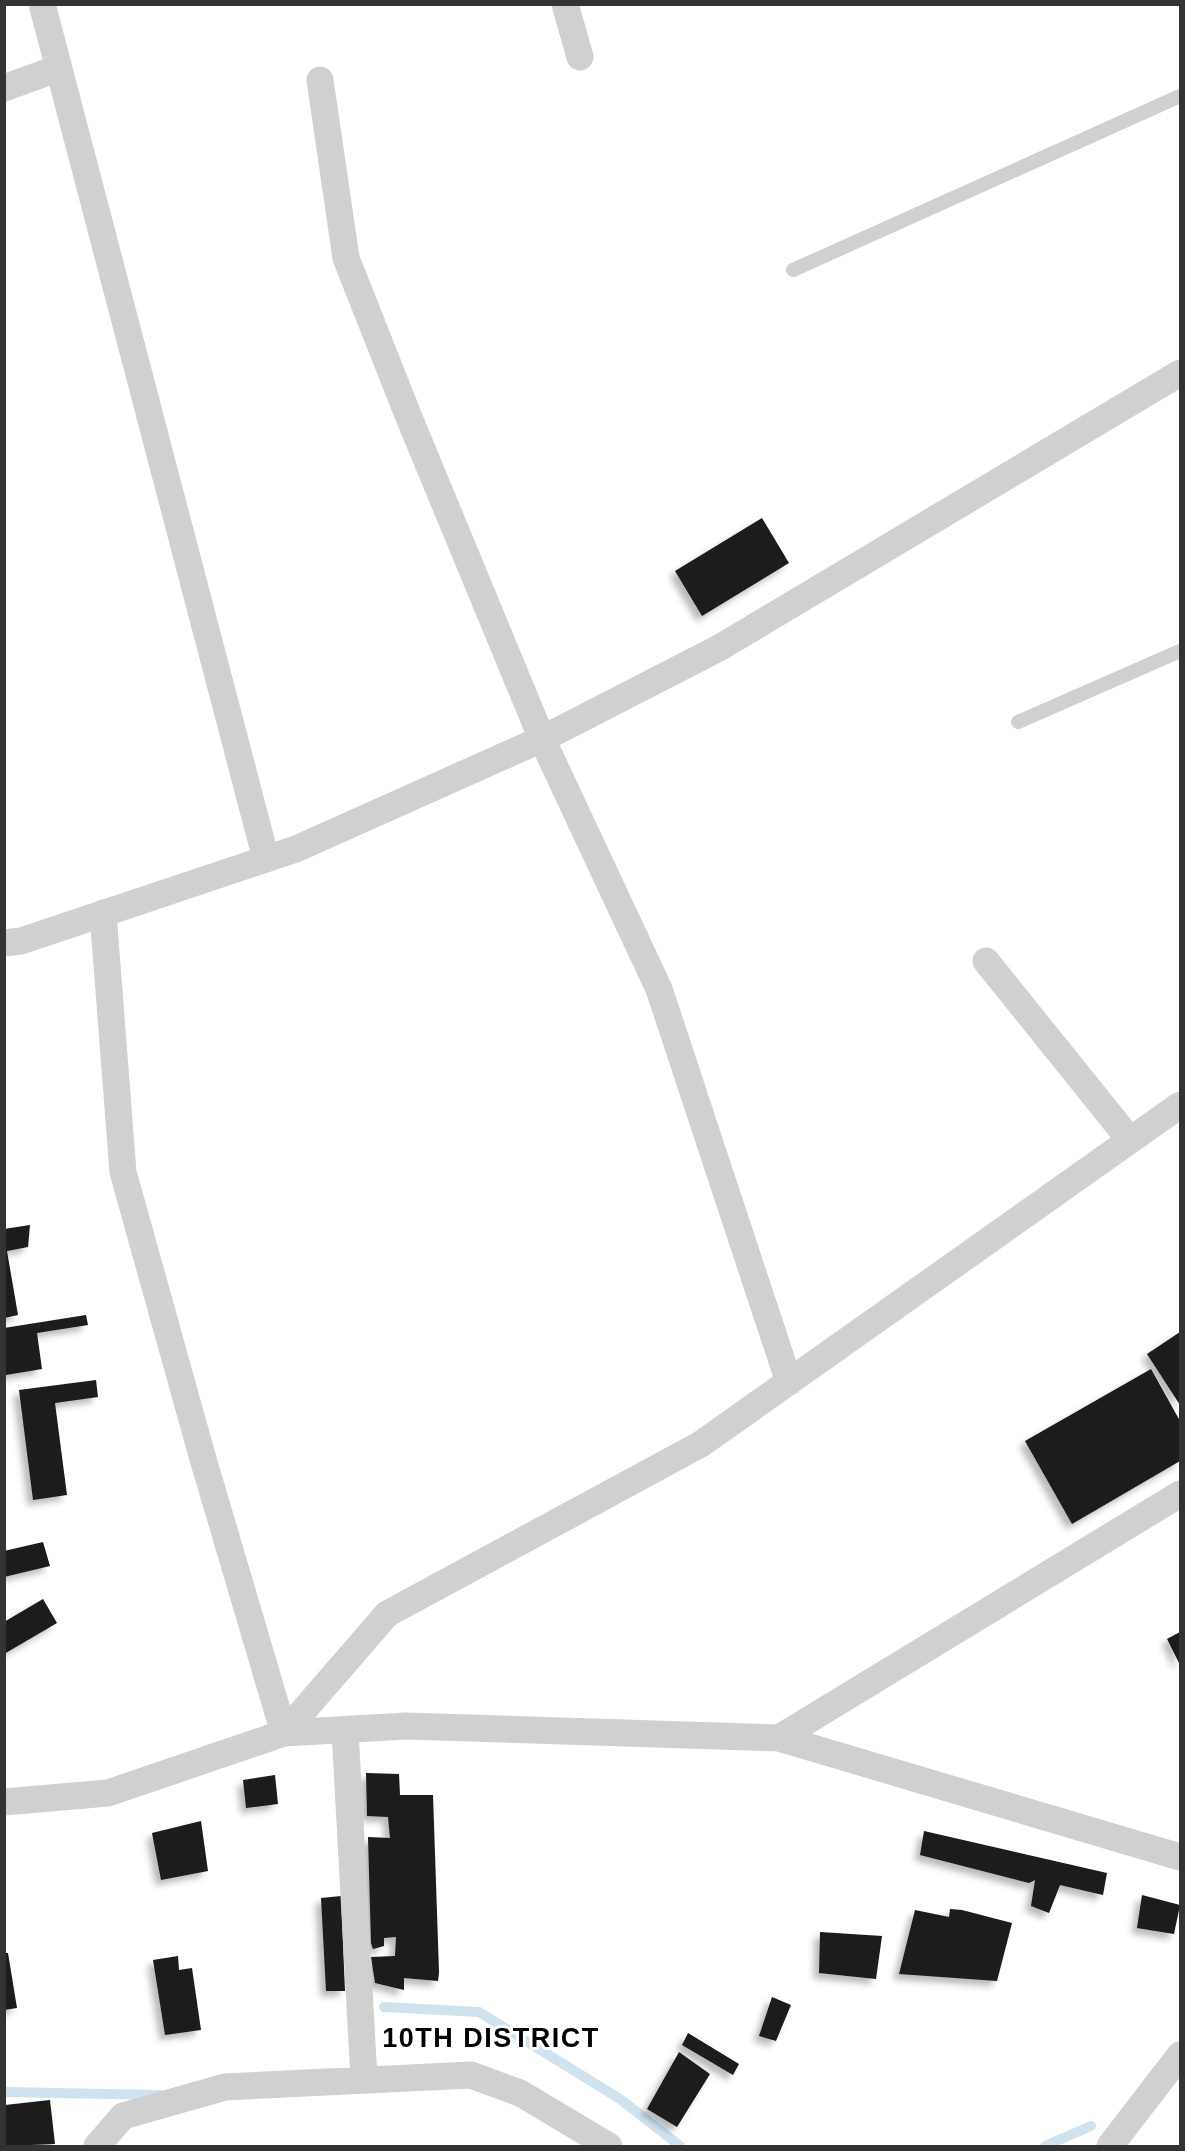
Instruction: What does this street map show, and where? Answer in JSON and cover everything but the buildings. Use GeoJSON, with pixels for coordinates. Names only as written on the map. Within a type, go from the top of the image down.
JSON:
{"type":"FeatureCollection","features":[{"type":"Feature","properties":{"kind":"street"},"geometry":{"type":"LineString","coordinates":[[42,4],[266,859]]}},
{"type":"Feature","properties":{"kind":"street"},"geometry":{"type":"LineString","coordinates":[[565,4],[580,57]]}},
{"type":"Feature","properties":{"kind":"street"},"geometry":{"type":"LineString","coordinates":[[4,88],[59,68]]}},
{"type":"Feature","properties":{"kind":"street"},"geometry":{"type":"LineString","coordinates":[[320,80],[346,258],[542,739],[659,988],[789,1382]]}},
{"type":"Feature","properties":{"kind":"street"},"geometry":{"type":"LineString","coordinates":[[4,943],[21,941],[296,849],[542,739],[720,648],[1180,373]]}},
{"type":"Feature","properties":{"kind":"street"},"geometry":{"type":"LineString","coordinates":[[103,913],[123,1172],[203,1459],[284,1733]]}},
{"type":"Feature","properties":{"kind":"street"},"geometry":{"type":"LineString","coordinates":[[986,961],[1130,1140]]}},
{"type":"Feature","properties":{"kind":"street"},"geometry":{"type":"LineString","coordinates":[[284,1733],[387,1614],[701,1444],[1180,1105]]}},
{"type":"Feature","properties":{"kind":"street"},"geometry":{"type":"LineString","coordinates":[[779,1738],[1180,1494]]}},
{"type":"Feature","properties":{"kind":"street"},"geometry":{"type":"LineString","coordinates":[[4,1802],[108,1793],[284,1733],[406,1726],[779,1738],[1180,1857]]}},
{"type":"Feature","properties":{"kind":"street"},"geometry":{"type":"LineString","coordinates":[[345,1730],[364,2080]]}},
{"type":"Feature","properties":{"kind":"street"},"geometry":{"type":"LineString","coordinates":[[1110,2146],[1180,2055]]}},
{"type":"Feature","properties":{"kind":"street"},"geometry":{"type":"LineString","coordinates":[[97,2146],[123,2116],[225,2087],[471,2075],[520,2093],[609,2146]]}},
{"type":"Feature","properties":{"kind":"lane"},"geometry":{"type":"LineString","coordinates":[[793,270],[1180,96]]}},
{"type":"Feature","properties":{"kind":"lane"},"geometry":{"type":"LineString","coordinates":[[1018,722],[1180,651]]}},
{"type":"Feature","properties":{"kind":"waterway"},"geometry":{"type":"LineString","coordinates":[[384,2007],[479,2012],[620,2099],[680,2146]]}},
{"type":"Feature","properties":{"kind":"waterway"},"geometry":{"type":"LineString","coordinates":[[4,2092],[160,2095]]}},
{"type":"Feature","properties":{"kind":"waterway"},"geometry":{"type":"LineString","coordinates":[[1045,2146],[1091,2126]]}},
{"type":"Feature","properties":{"kind":"district","name":"10TH DISTRICT"},"geometry":{"type":"Point","coordinates":[491,2038]}}]}
